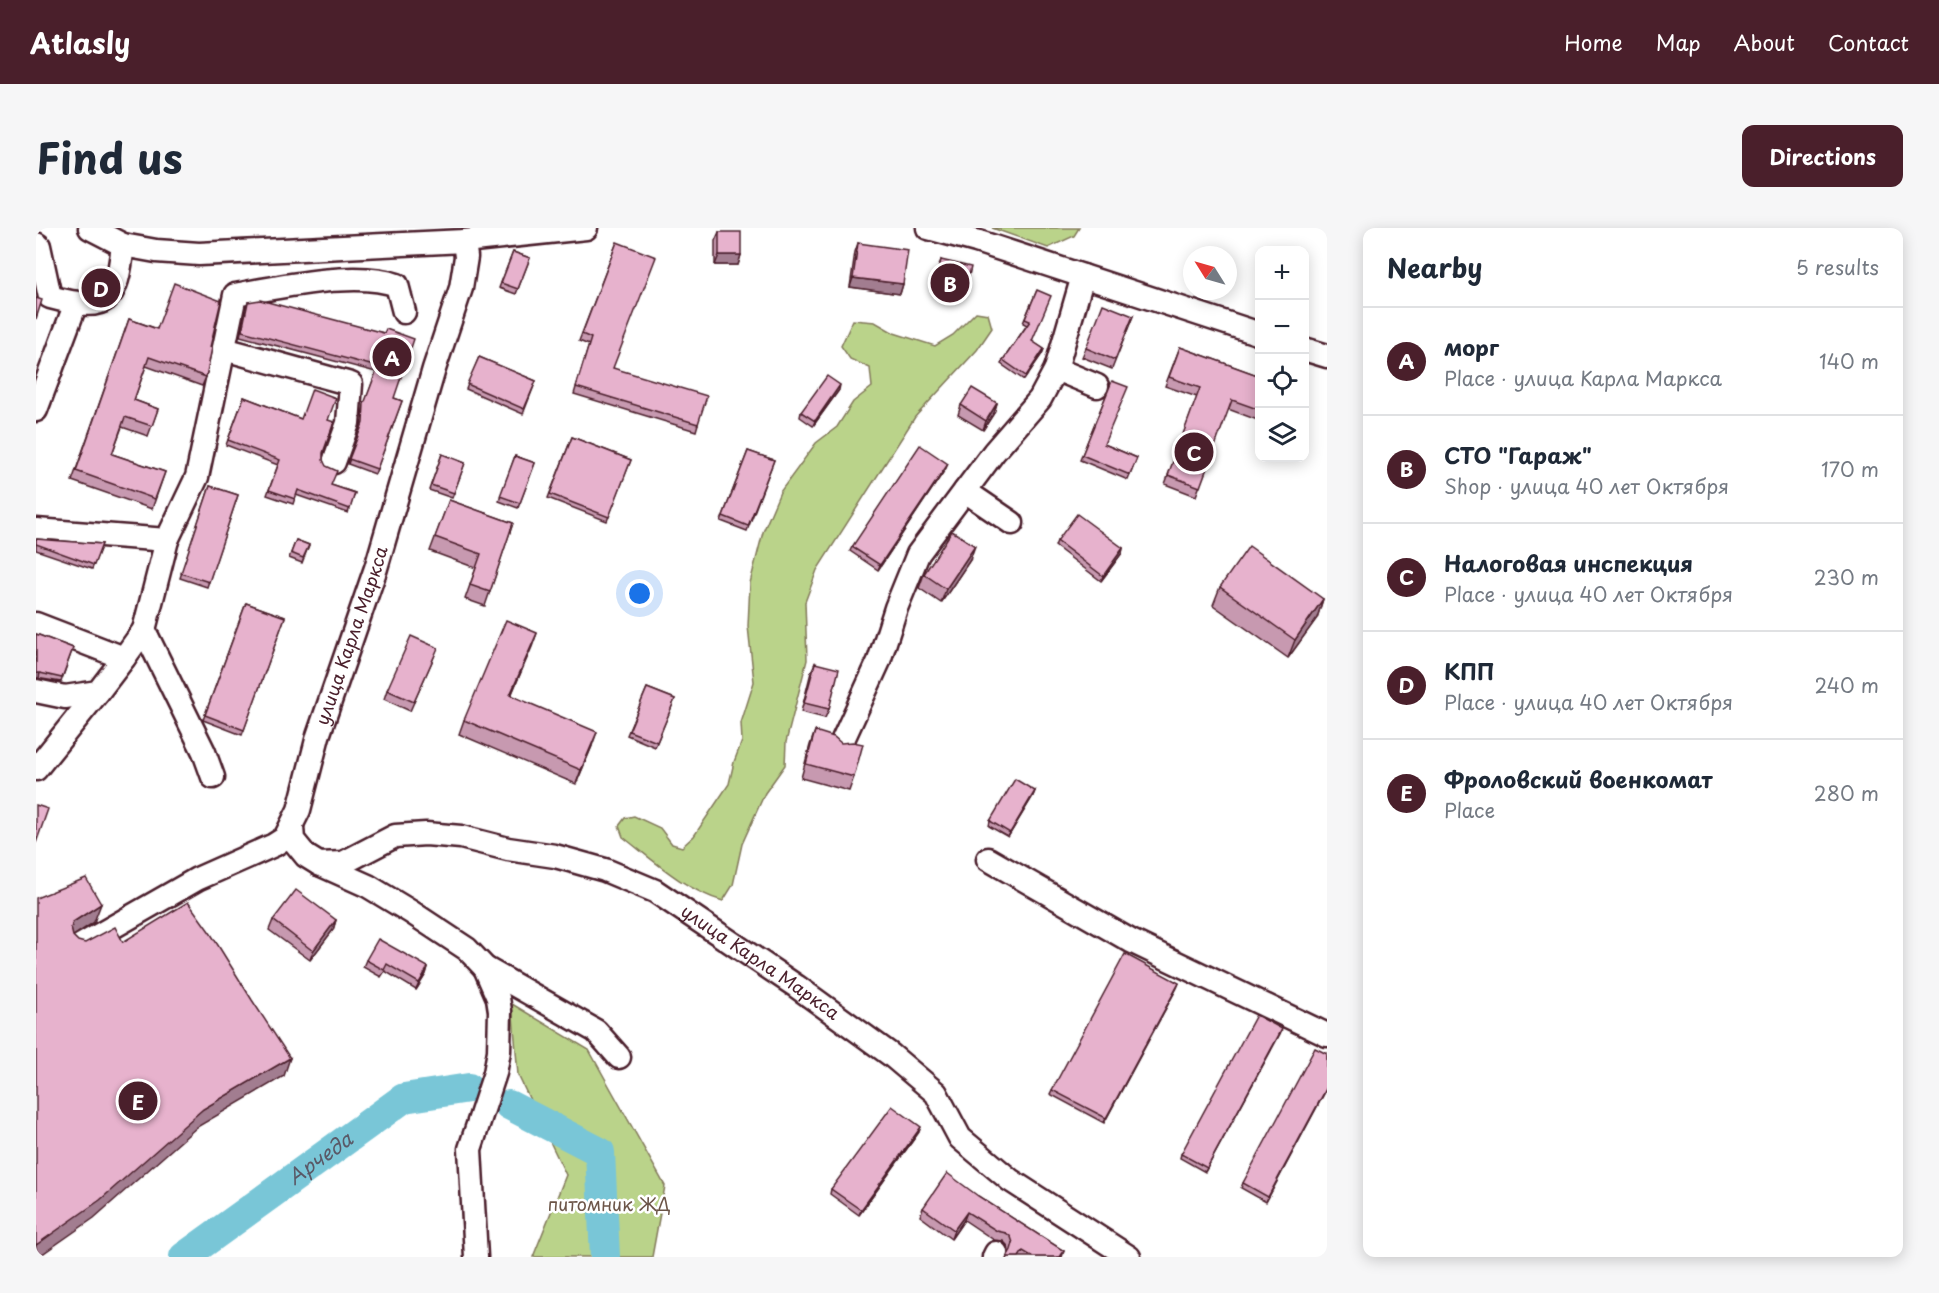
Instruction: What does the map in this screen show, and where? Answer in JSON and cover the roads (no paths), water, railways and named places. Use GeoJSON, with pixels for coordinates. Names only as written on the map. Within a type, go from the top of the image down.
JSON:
{"type":"FeatureCollection","features":[{"type":"Feature","properties":{"kind":"street"},"geometry":{"type":"LineString","coordinates":[[90,228],[123,245],[199,254],[464,241],[586,228]]}},
{"type":"Feature","properties":{"kind":"street"},"geometry":{"type":"LineString","coordinates":[[928,228],[976,241],[1255,332]]}},
{"type":"Feature","properties":{"kind":"street","name":"улица Карла Маркса"},"geometry":{"type":"LineString","coordinates":[[78,947],[197,879],[274,845],[285,838],[292,827],[299,810],[318,736],[376,568],[434,369],[461,288],[466,257],[464,241]]}},
{"type":"Feature","properties":{"kind":"street"},"geometry":{"type":"LineString","coordinates":[[36,244],[39,246],[43,296],[76,303],[98,304],[109,297],[115,287],[123,245]]}},
{"type":"Feature","properties":{"kind":"street"},"geometry":{"type":"LineString","coordinates":[[841,744],[879,661],[896,608],[918,554],[994,452],[1040,399],[1056,369],[1083,276]]}},
{"type":"Feature","properties":{"kind":"street"},"geometry":{"type":"LineString","coordinates":[[36,769],[144,630],[167,540],[197,477],[235,295],[281,286],[351,279],[382,279],[397,285],[404,312]]}},
{"type":"Feature","properties":{"kind":"street"},"geometry":{"type":"LineString","coordinates":[[36,410],[76,303]]}},
{"type":"Feature","properties":{"kind":"street"},"geometry":{"type":"LineString","coordinates":[[224,349],[351,384],[348,423],[334,462]]}},
{"type":"Feature","properties":{"kind":"street"},"geometry":{"type":"LineString","coordinates":[[1309,350],[1327,356]]}},
{"type":"Feature","properties":{"kind":"street"},"geometry":{"type":"LineString","coordinates":[[1056,369],[1097,386]]}},
{"type":"Feature","properties":{"kind":"street"},"geometry":{"type":"LineString","coordinates":[[965,491],[1012,522]]}},
{"type":"Feature","properties":{"kind":"street"},"geometry":{"type":"LineString","coordinates":[[36,530],[167,540]]}},
{"type":"Feature","properties":{"kind":"street"},"geometry":{"type":"LineString","coordinates":[[36,624],[124,658]]}},
{"type":"Feature","properties":{"kind":"street"},"geometry":{"type":"LineString","coordinates":[[144,630],[204,753],[213,777]]}},
{"type":"Feature","properties":{"kind":"street"},"geometry":{"type":"LineString","coordinates":[[36,691],[65,697],[98,692]]}},
{"type":"Feature","properties":{"kind":"street"},"geometry":{"type":"LineString","coordinates":[[292,827],[293,840],[306,856],[368,886],[411,912],[467,949],[485,968],[596,1031],[619,1057]]}},
{"type":"Feature","properties":{"kind":"street","name":"улица Карла Маркса"},"geometry":{"type":"LineString","coordinates":[[319,864],[344,863],[395,836],[426,834],[461,837],[508,849],[555,856],[605,870],[655,891],[796,986],[891,1055],[936,1093],[960,1138],[1010,1180],[1130,1257]]}},
{"type":"Feature","properties":{"kind":"street"},"geometry":{"type":"LineString","coordinates":[[988,859],[1131,941],[1327,1035]]}},
{"type":"Feature","properties":{"kind":"street"},"geometry":{"type":"LineString","coordinates":[[476,1257],[470,1149],[495,1073],[499,1051],[498,998],[485,968]]}},
{"type":"Feature","properties":{"kind":"waterway","name":"Арчеда"},"geometry":{"type":"LineString","coordinates":[[184,1257],[404,1098],[469,1088]]}},
{"type":"Feature","properties":{"kind":"waterway","name":"Арчеда"},"geometry":{"type":"LineString","coordinates":[[509,1105],[600,1152],[605,1257]]}},
{"type":"Feature","properties":{"kind":"place","name":"СТО \"Гараж\""},"geometry":{"type":"Point","coordinates":[950,283]}},
{"type":"Feature","properties":{"kind":"place","name":"КПП"},"geometry":{"type":"Point","coordinates":[101,288]}},
{"type":"Feature","properties":{"kind":"place","name":"морг"},"geometry":{"type":"Point","coordinates":[392,357]}},
{"type":"Feature","properties":{"kind":"place","name":"Налоговая инспекция"},"geometry":{"type":"Point","coordinates":[1194,452]}},
{"type":"Feature","properties":{"kind":"place","name":"Фроловский военкомат"},"geometry":{"type":"Point","coordinates":[138,1101]}},
{"type":"Feature","properties":{"kind":"park label","name":"питомник ЖД"},"geometry":{"type":"Point","coordinates":[609,1205]}}]}
